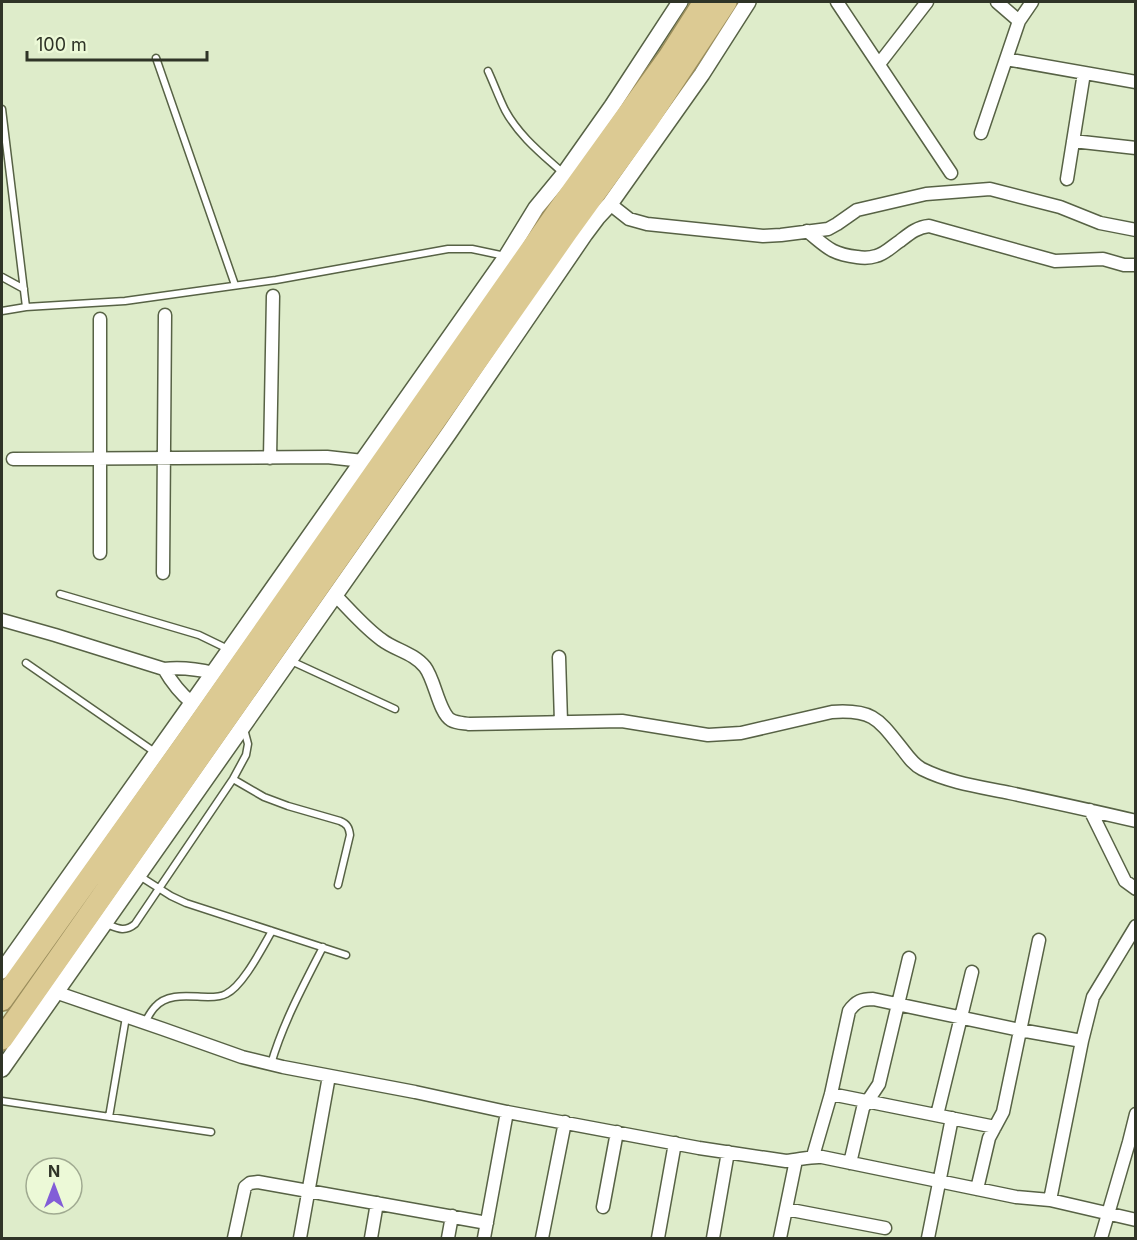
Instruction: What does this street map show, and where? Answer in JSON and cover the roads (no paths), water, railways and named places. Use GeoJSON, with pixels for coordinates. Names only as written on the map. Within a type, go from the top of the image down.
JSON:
{"type":"FeatureCollection","features":[{"type":"Feature","properties":{"kind":"highway"},"geometry":{"type":"LineString","coordinates":[[2,1040],[572,223],[669,57],[704,2]]}},
{"type":"Feature","properties":{"kind":"highway"},"geometry":{"type":"LineString","coordinates":[[2,1000],[184,745],[648,120],[726,2]]}},
{"type":"Feature","properties":{"kind":"street"},"geometry":{"type":"LineString","coordinates":[[2,971],[507,257],[536,208],[564,174],[612,106],[680,2]]}},
{"type":"Feature","properties":{"kind":"street"},"geometry":{"type":"LineString","coordinates":[[2,1068],[449,433],[572,223],[610,204],[702,74],[748,2]]}},
{"type":"Feature","properties":{"kind":"street"},"geometry":{"type":"LineString","coordinates":[[837,2],[951,173]]}},
{"type":"Feature","properties":{"kind":"street"},"geometry":{"type":"LineString","coordinates":[[879,64],[927,2]]}},
{"type":"Feature","properties":{"kind":"street"},"geometry":{"type":"LineString","coordinates":[[997,2],[1019,21]]}},
{"type":"Feature","properties":{"kind":"street"},"geometry":{"type":"LineString","coordinates":[[981,133],[1019,21],[1032,2]]}},
{"type":"Feature","properties":{"kind":"street"},"geometry":{"type":"LineString","coordinates":[[1006,59],[1136,82]]}},
{"type":"Feature","properties":{"kind":"street"},"geometry":{"type":"LineString","coordinates":[[1067,179],[1084,73]]}},
{"type":"Feature","properties":{"kind":"street"},"geometry":{"type":"LineString","coordinates":[[1073,141],[1136,148]]}},
{"type":"Feature","properties":{"kind":"street"},"geometry":{"type":"LineString","coordinates":[[610,204],[629,219],[647,224],[763,236],[828,229],[856,210],[926,194],[990,189],[1060,207],[1100,223],[1136,230]]}},
{"type":"Feature","properties":{"kind":"street"},"geometry":{"type":"LineString","coordinates":[[807,231],[832,251],[841,255],[866,258],[881,254],[915,230],[929,226],[1055,261],[1103,259],[1124,265],[1136,265]]}},
{"type":"Feature","properties":{"kind":"street"},"geometry":{"type":"LineString","coordinates":[[270,458],[273,296]]}},
{"type":"Feature","properties":{"kind":"street"},"geometry":{"type":"LineString","coordinates":[[164,573],[165,315]]}},
{"type":"Feature","properties":{"kind":"street"},"geometry":{"type":"LineString","coordinates":[[100,319],[100,553]]}},
{"type":"Feature","properties":{"kind":"street"},"geometry":{"type":"LineString","coordinates":[[13,459],[327,457],[363,461]]}},
{"type":"Feature","properties":{"kind":"street"},"geometry":{"type":"LineString","coordinates":[[335,595],[382,640],[415,658],[423,665],[430,674],[444,714],[450,720],[457,722],[469,724],[622,721],[708,735],[741,733],[832,712],[867,714],[889,732],[916,765],[947,780],[1136,821]]}},
{"type":"Feature","properties":{"kind":"street"},"geometry":{"type":"LineString","coordinates":[[2,621],[164,669],[197,669],[214,673]]}},
{"type":"Feature","properties":{"kind":"street"},"geometry":{"type":"LineString","coordinates":[[559,657],[561,722]]}},
{"type":"Feature","properties":{"kind":"street"},"geometry":{"type":"LineString","coordinates":[[164,669],[172,683],[192,704]]}},
{"type":"Feature","properties":{"kind":"street"},"geometry":{"type":"LineString","coordinates":[[1090,810],[1125,881],[1136,889]]}},
{"type":"Feature","properties":{"kind":"street"},"geometry":{"type":"LineString","coordinates":[[1050,1200],[1093,997],[1136,926]]}},
{"type":"Feature","properties":{"kind":"street"},"geometry":{"type":"LineString","coordinates":[[977,1189],[989,1138],[1003,1112],[1039,940]]}},
{"type":"Feature","properties":{"kind":"street"},"geometry":{"type":"LineString","coordinates":[[850,1163],[863,1108],[879,1084],[909,958]]}},
{"type":"Feature","properties":{"kind":"street"},"geometry":{"type":"LineString","coordinates":[[937,1115],[972,972]]}},
{"type":"Feature","properties":{"kind":"street"},"geometry":{"type":"LineString","coordinates":[[55,992],[242,1057],[271,1064],[507,1112],[675,1143],[786,1161],[813,1156],[1016,1197],[1050,1200],[1136,1220]]}},
{"type":"Feature","properties":{"kind":"street"},"geometry":{"type":"LineString","coordinates":[[813,1156],[831,1094],[849,1011],[855,1003],[863,999],[873,999],[1082,1041]]}},
{"type":"Feature","properties":{"kind":"street"},"geometry":{"type":"LineString","coordinates":[[300,1239],[329,1076]]}},
{"type":"Feature","properties":{"kind":"street"},"geometry":{"type":"LineString","coordinates":[[831,1094],[995,1127]]}},
{"type":"Feature","properties":{"kind":"street"},"geometry":{"type":"LineString","coordinates":[[484,1239],[507,1112]]}},
{"type":"Feature","properties":{"kind":"street"},"geometry":{"type":"LineString","coordinates":[[1101,1239],[1132,1143],[1136,1114]]}},
{"type":"Feature","properties":{"kind":"street"},"geometry":{"type":"LineString","coordinates":[[928,1239],[952,1118]]}},
{"type":"Feature","properties":{"kind":"street"},"geometry":{"type":"LineString","coordinates":[[542,1239],[565,1122]]}},
{"type":"Feature","properties":{"kind":"street"},"geometry":{"type":"LineString","coordinates":[[603,1207],[617,1132]]}},
{"type":"Feature","properties":{"kind":"street"},"geometry":{"type":"LineString","coordinates":[[658,1239],[675,1143]]}},
{"type":"Feature","properties":{"kind":"street"},"geometry":{"type":"LineString","coordinates":[[713,1239],[728,1152]]}},
{"type":"Feature","properties":{"kind":"street"},"geometry":{"type":"LineString","coordinates":[[780,1239],[796,1160]]}},
{"type":"Feature","properties":{"kind":"street"},"geometry":{"type":"LineString","coordinates":[[234,1239],[245,1187],[250,1183],[258,1182],[487,1223]]}},
{"type":"Feature","properties":{"kind":"street"},"geometry":{"type":"LineString","coordinates":[[371,1239],[377,1203]]}},
{"type":"Feature","properties":{"kind":"street"},"geometry":{"type":"LineString","coordinates":[[786,1209],[885,1228]]}},
{"type":"Feature","properties":{"kind":"street"},"geometry":{"type":"LineString","coordinates":[[448,1239],[452,1216]]}},
{"type":"Feature","properties":{"kind":"lane"},"geometry":{"type":"LineString","coordinates":[[156,58],[235,285]]}},
{"type":"Feature","properties":{"kind":"lane"},"geometry":{"type":"LineString","coordinates":[[488,71],[506,111],[518,130],[564,174]]}},
{"type":"Feature","properties":{"kind":"lane"},"geometry":{"type":"LineString","coordinates":[[2,109],[26,307]]}},
{"type":"Feature","properties":{"kind":"lane"},"geometry":{"type":"LineString","coordinates":[[2,311],[26,307],[125,301],[276,280],[448,249],[472,249],[507,257]]}},
{"type":"Feature","properties":{"kind":"lane"},"geometry":{"type":"LineString","coordinates":[[2,277],[24,289]]}},
{"type":"Feature","properties":{"kind":"lane"},"geometry":{"type":"LineString","coordinates":[[60,594],[199,635],[230,650]]}},
{"type":"Feature","properties":{"kind":"lane"},"geometry":{"type":"LineString","coordinates":[[289,660],[395,709]]}},
{"type":"Feature","properties":{"kind":"lane"},"geometry":{"type":"LineString","coordinates":[[26,663],[157,753]]}},
{"type":"Feature","properties":{"kind":"lane"},"geometry":{"type":"LineString","coordinates":[[104,923],[121,930],[129,929],[135,924],[233,779],[246,755],[248,744],[243,726]]}},
{"type":"Feature","properties":{"kind":"lane"},"geometry":{"type":"LineString","coordinates":[[233,779],[288,807],[347,824],[350,835],[338,885]]}},
{"type":"Feature","properties":{"kind":"lane"},"geometry":{"type":"LineString","coordinates":[[138,875],[186,903],[346,955]]}},
{"type":"Feature","properties":{"kind":"lane"},"geometry":{"type":"LineString","coordinates":[[145,1022],[154,1007],[161,1001],[170,998],[214,997],[233,990],[240,983],[272,931]]}},
{"type":"Feature","properties":{"kind":"lane"},"geometry":{"type":"LineString","coordinates":[[271,1064],[287,1018],[323,947]]}},
{"type":"Feature","properties":{"kind":"lane"},"geometry":{"type":"LineString","coordinates":[[109,1117],[126,1016]]}},
{"type":"Feature","properties":{"kind":"lane"},"geometry":{"type":"LineString","coordinates":[[2,1101],[211,1132]]}}]}
